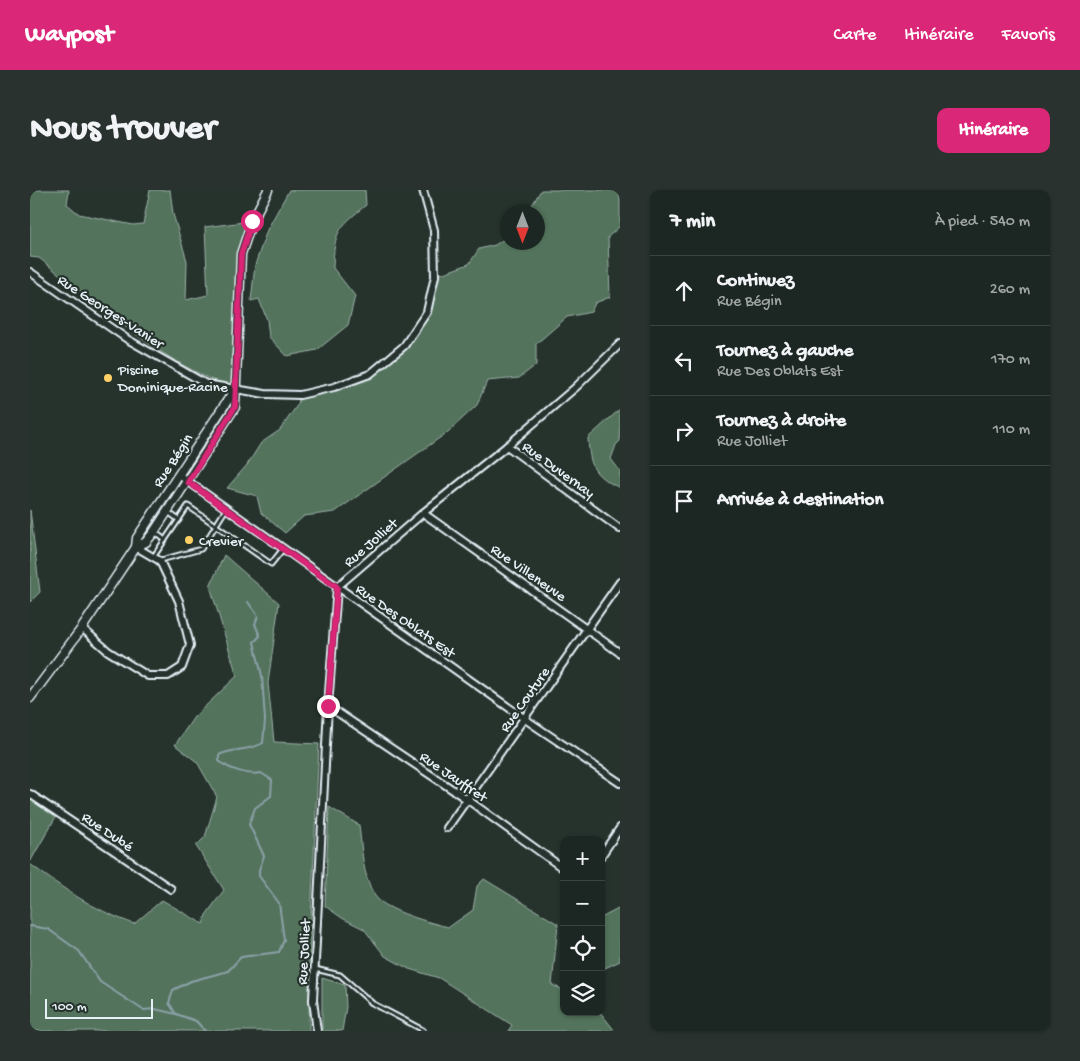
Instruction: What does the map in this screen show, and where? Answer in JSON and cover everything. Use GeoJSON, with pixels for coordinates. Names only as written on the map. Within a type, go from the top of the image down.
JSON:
{"type":"FeatureCollection","features":[{"type":"Feature","properties":{"kind":"street","name":"Rue Bégin"},"geometry":{"type":"LineString","coordinates":[[136,547],[146,542],[154,532],[235,407],[241,254],[252,221],[268,190]]}},
{"type":"Feature","properties":{"kind":"street","name":"Rue Georges-Vanier"},"geometry":{"type":"LineString","coordinates":[[30,272],[127,339],[206,384],[265,394],[300,395],[334,388],[370,374],[404,346],[427,312],[435,276],[434,230],[423,190]]}},
{"type":"Feature","properties":{"kind":"street","name":"Rue Jolliet"},"geometry":{"type":"LineString","coordinates":[[317,1031],[314,1015],[315,969],[328,706],[337,587],[423,513],[507,446],[576,387],[620,344]]}},
{"type":"Feature","properties":{"kind":"street","name":"Rue Bégin"},"geometry":{"type":"LineString","coordinates":[[30,698],[82,628],[136,547],[137,538],[235,389]]}},
{"type":"Feature","properties":{"kind":"street","name":"Rue Duvernay"},"geometry":{"type":"LineString","coordinates":[[507,446],[620,529]]}},
{"type":"Feature","properties":{"kind":"street","name":"Rue Des Oblats Est"},"geometry":{"type":"LineString","coordinates":[[179,475],[620,783]]}},
{"type":"Feature","properties":{"kind":"street","name":"Rue Villeneuve"},"geometry":{"type":"LineString","coordinates":[[423,513],[620,653]]}},
{"type":"Feature","properties":{"kind":"street"},"geometry":{"type":"LineString","coordinates":[[82,628],[108,650],[148,676],[168,676],[182,667],[190,645],[179,601],[156,559],[136,547]]}},
{"type":"Feature","properties":{"kind":"street","name":"Rue Couture"},"geometry":{"type":"LineString","coordinates":[[447,828],[526,719],[620,582]]}},
{"type":"Feature","properties":{"kind":"street","name":"Rue Jauffret"},"geometry":{"type":"LineString","coordinates":[[328,706],[468,800],[560,867]]}},
{"type":"Feature","properties":{"kind":"street","name":"Rue Dubé"},"geometry":{"type":"LineString","coordinates":[[30,794],[171,889]]}},
{"type":"Feature","properties":{"kind":"street"},"geometry":{"type":"LineString","coordinates":[[605,850],[620,828]]}},
{"type":"Feature","properties":{"kind":"lane"},"geometry":{"type":"LineString","coordinates":[[156,559],[165,540],[188,506],[270,564],[283,549]]}},
{"type":"Feature","properties":{"kind":"lane"},"geometry":{"type":"LineString","coordinates":[[156,559],[201,549],[226,509]]}},
{"type":"Feature","properties":{"kind":"lane"},"geometry":{"type":"LineString","coordinates":[[168,512],[179,520]]}},
{"type":"Feature","properties":{"kind":"lane"},"geometry":{"type":"LineString","coordinates":[[154,532],[165,540]]}},
{"type":"Feature","properties":{"kind":"lane"},"geometry":{"type":"LineString","coordinates":[[315,969],[340,976],[372,1003],[423,1030]]}},
{"type":"Feature","properties":{"kind":"green space"},"geometry":{"type":"Polygon","coordinates":[[[30,190],[69,190],[67,204],[79,214],[133,225],[143,224],[150,190],[170,190],[173,214],[187,261],[186,300],[208,295],[205,227],[252,221],[241,254],[235,389],[182,365],[157,349],[108,314],[39,258],[30,257],[30,190]]]}},
{"type":"Feature","properties":{"kind":"green space"},"geometry":{"type":"Polygon","coordinates":[[[289,190],[365,190],[366,205],[349,219],[336,238],[333,268],[355,296],[348,325],[317,350],[287,356],[269,337],[267,320],[259,299],[251,301],[255,265],[267,230],[289,190]]]}},
{"type":"Feature","properties":{"kind":"green space"},"geometry":{"type":"Polygon","coordinates":[[[541,190],[620,190],[620,226],[608,237],[610,297],[595,303],[591,312],[567,317],[536,344],[536,365],[519,378],[487,381],[477,405],[448,432],[335,512],[304,516],[285,533],[261,513],[257,496],[227,488],[247,465],[261,443],[280,430],[298,404],[300,395],[369,374],[404,346],[427,312],[435,276],[469,264],[479,249],[500,242],[500,250],[545,250],[545,205],[532,205],[541,190]]]}},
{"type":"Feature","properties":{"kind":"green space"},"geometry":{"type":"Polygon","coordinates":[[[620,409],[620,441],[616,445],[611,459],[620,471],[620,488],[604,479],[595,469],[590,457],[588,438],[620,409]]]}},
{"type":"Feature","properties":{"kind":"green space"},"geometry":{"type":"Polygon","coordinates":[[[30,510],[40,592],[30,602],[30,510]]]}},
{"type":"Feature","properties":{"kind":"green space"},"geometry":{"type":"Polygon","coordinates":[[[224,555],[279,603],[268,683],[274,742],[319,744],[310,940],[309,1031],[30,1031],[30,864],[79,898],[105,912],[134,924],[162,900],[203,924],[206,915],[224,890],[196,846],[205,837],[217,797],[197,762],[175,745],[194,717],[237,676],[210,586],[224,555]]]}},
{"type":"Feature","properties":{"kind":"green space"},"geometry":{"type":"Polygon","coordinates":[[[30,794],[58,813],[30,862],[30,794]]]}},
{"type":"Feature","properties":{"kind":"green space"},"geometry":{"type":"Polygon","coordinates":[[[329,807],[359,825],[367,879],[375,896],[388,906],[421,920],[449,927],[473,910],[477,886],[484,879],[558,924],[552,985],[560,988],[560,1016],[603,1016],[615,1031],[508,1031],[512,1025],[439,978],[409,969],[385,956],[364,929],[342,918],[325,906],[329,807]]]}},
{"type":"Feature","properties":{"kind":"green space"},"geometry":{"type":"Polygon","coordinates":[[[620,908],[620,961],[605,968],[605,926],[605,916],[620,908]]]}},
{"type":"Feature","properties":{"kind":"green space"},"geometry":{"type":"Polygon","coordinates":[[[322,978],[345,985],[346,1007],[342,1031],[322,1031],[322,978]]]}},
{"type":"Feature","properties":{"kind":"waterway"},"geometry":{"type":"LineString","coordinates":[[176,1014],[169,1003],[173,990],[191,981],[228,971],[241,957],[279,952],[284,940],[279,903],[259,876],[264,856],[249,824],[255,808],[271,796],[272,780],[261,773],[251,774],[239,771],[219,761],[219,755],[258,746],[263,743],[265,720],[262,676],[254,642],[260,636],[255,624],[258,616],[248,602]]}},
{"type":"Feature","properties":{"kind":"waterway"},"geometry":{"type":"LineString","coordinates":[[30,926],[48,929],[79,951],[100,982],[143,1010],[155,1009],[176,1014],[196,1021],[205,1031]]}},
{"type":"Feature","properties":{"kind":"place","name":"Piscine Dominique-Racine"},"geometry":{"type":"Point","coordinates":[108,378]}},
{"type":"Feature","properties":{"kind":"place","name":"Crevier"},"geometry":{"type":"Point","coordinates":[189,540]}},
{"type":"Feature","properties":{"kind":"route"},"geometry":{"type":"LineString","coordinates":[[252,221],[241,254],[235,407],[188,482],[337,587],[328,706]]}}]}
